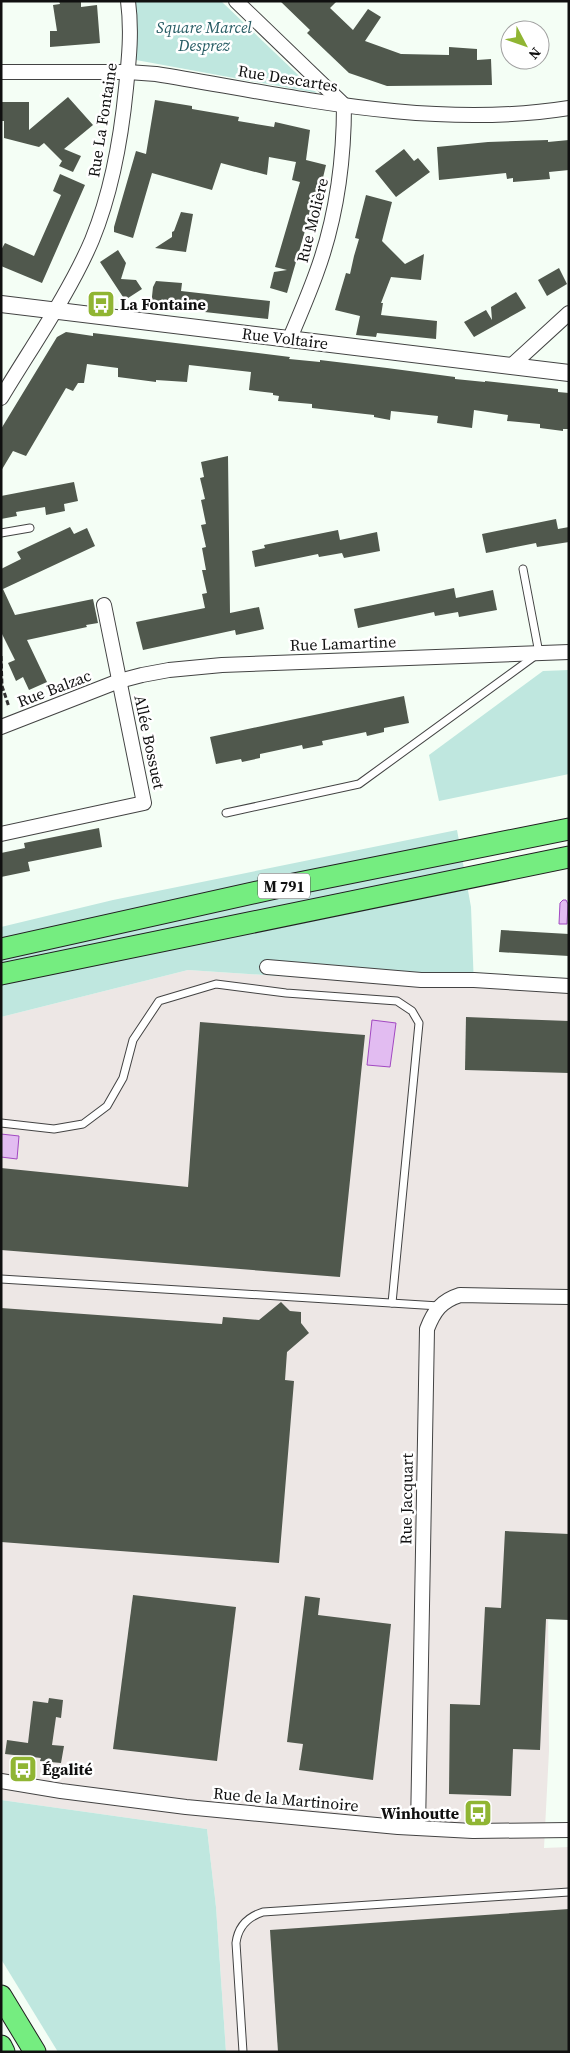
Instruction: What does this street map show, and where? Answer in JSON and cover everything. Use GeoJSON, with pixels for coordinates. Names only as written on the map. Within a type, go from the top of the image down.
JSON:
{"type":"FeatureCollection","features":[{"type":"Feature","properties":{"kind":"main road","name":"M 791"},"geometry":{"type":"LineString","coordinates":[[1,949],[289,885],[569,829]]}},
{"type":"Feature","properties":{"kind":"main road","name":"M 791"},"geometry":{"type":"LineString","coordinates":[[1,974],[569,857]]}},
{"type":"Feature","properties":{"kind":"main road"},"geometry":{"type":"LineString","coordinates":[[1,1996],[35,2052]]}},
{"type":"Feature","properties":{"kind":"main road"},"geometry":{"type":"LineString","coordinates":[[1,2046],[4,2052]]}},
{"type":"Feature","properties":{"kind":"street","name":"Rue La Fontaine"},"geometry":{"type":"LineString","coordinates":[[1,398],[54,310],[86,252],[106,201],[119,146],[128,72],[130,42],[128,1]]}},
{"type":"Feature","properties":{"kind":"street"},"geometry":{"type":"LineString","coordinates":[[236,1],[344,105]]}},
{"type":"Feature","properties":{"kind":"street","name":"Rue Descartes"},"geometry":{"type":"LineString","coordinates":[[1,72],[128,72],[156,74],[344,105],[392,111],[493,115],[569,108]]}},
{"type":"Feature","properties":{"kind":"street","name":"Rue Molière"},"geometry":{"type":"LineString","coordinates":[[290,338],[317,273],[334,208],[341,174],[344,105]]}},
{"type":"Feature","properties":{"kind":"street","name":"Rue Voltaire"},"geometry":{"type":"LineString","coordinates":[[1,304],[569,373]]}},
{"type":"Feature","properties":{"kind":"street"},"geometry":{"type":"LineString","coordinates":[[511,366],[569,313]]}},
{"type":"Feature","properties":{"kind":"street","name":"Allée Bossuet"},"geometry":{"type":"LineString","coordinates":[[2,832],[144,802],[104,605]]}},
{"type":"Feature","properties":{"kind":"street","name":"Rue Lamartine"},"geometry":{"type":"LineString","coordinates":[[120,681],[142,675],[190,667],[569,652]]}},
{"type":"Feature","properties":{"kind":"street","name":"Rue Balzac"},"geometry":{"type":"LineString","coordinates":[[1,727],[120,681]]}},
{"type":"Feature","properties":{"kind":"street"},"geometry":{"type":"LineString","coordinates":[[267,967],[421,980],[474,980],[569,986]]}},
{"type":"Feature","properties":{"kind":"street"},"geometry":{"type":"LineString","coordinates":[[439,1306],[449,1298],[460,1295],[569,1297]]}},
{"type":"Feature","properties":{"kind":"street","name":"Rue Jacquart"},"geometry":{"type":"LineString","coordinates":[[418,1828],[427,1329],[432,1316],[439,1306]]}},
{"type":"Feature","properties":{"kind":"street","name":"Rue de la Martinoire"},"geometry":{"type":"LineString","coordinates":[[1,1781],[61,1791],[178,1806],[418,1828],[489,1831],[569,1830]]}},
{"type":"Feature","properties":{"kind":"lane"},"geometry":{"type":"LineString","coordinates":[[1,533],[30,528]]}},
{"type":"Feature","properties":{"kind":"lane"},"geometry":{"type":"LineString","coordinates":[[226,813],[359,784],[539,653],[523,570]]}},
{"type":"Feature","properties":{"kind":"lane"},"geometry":{"type":"LineString","coordinates":[[1,1123],[54,1129],[83,1124],[107,1106],[123,1078],[133,1040],[159,1001],[178,995],[216,984],[397,1001],[412,1011],[419,1023],[392,1303]]}},
{"type":"Feature","properties":{"kind":"lane"},"geometry":{"type":"LineString","coordinates":[[1,1279],[439,1306]]}},
{"type":"Feature","properties":{"kind":"lane"},"geometry":{"type":"LineString","coordinates":[[243,2052],[236,1943],[240,1929],[256,1914],[263,1912],[569,1892]]}},
{"type":"Feature","properties":{"kind":"path"},"geometry":{"type":"LineString","coordinates":[[1,656],[2,686],[15,722]]}},
{"type":"Feature","properties":{"kind":"shaded area"},"geometry":{"type":"Polygon","coordinates":[[[566,900],[568,904],[567,924],[559,924],[560,903],[566,900]]]}},
{"type":"Feature","properties":{"kind":"shaded area"},"geometry":{"type":"Polygon","coordinates":[[[188,970],[415,985],[569,990],[569,1599],[548,1598],[549,1751],[544,1848],[569,1847],[569,2052],[226,2052],[216,1907],[207,1829],[1,1800],[1,1017],[188,970]]]}},
{"type":"Feature","properties":{"kind":"shaded area"},"geometry":{"type":"Polygon","coordinates":[[[372,1020],[396,1023],[390,1067],[367,1065],[372,1020]]]}},
{"type":"Feature","properties":{"kind":"shaded area"},"geometry":{"type":"Polygon","coordinates":[[[1,1134],[19,1136],[17,1159],[1,1157],[1,1134]]]}},
{"type":"Feature","properties":{"kind":"green space","name":"Square Marcel Desprez"},"geometry":{"type":"Polygon","coordinates":[[[135,1],[221,1],[317,93],[136,60],[135,1]]]}},
{"type":"Feature","properties":{"kind":"green space"},"geometry":{"type":"Polygon","coordinates":[[[569,670],[569,774],[439,801],[429,755],[543,671],[569,670]]]}},
{"type":"Feature","properties":{"kind":"green space"},"geometry":{"type":"Polygon","coordinates":[[[457,830],[471,907],[474,987],[415,985],[188,970],[1,1017],[1,927],[113,900],[457,830]]]}},
{"type":"Feature","properties":{"kind":"green space"},"geometry":{"type":"Polygon","coordinates":[[[1,1800],[207,1829],[216,1907],[226,2052],[58,2052],[1,1959],[1,1800]]]}},
{"type":"Feature","properties":{"kind":"building"},"geometry":{"type":"Polygon","coordinates":[[[59,1],[81,1],[81,7],[97,5],[100,43],[50,47],[50,31],[57,31],[53,5],[60,4],[59,1]]]}},
{"type":"Feature","properties":{"kind":"building"},"geometry":{"type":"Polygon","coordinates":[[[280,1],[337,1],[330,8],[353,30],[368,9],[381,17],[365,41],[401,54],[449,55],[449,47],[477,49],[477,60],[491,59],[492,85],[387,86],[349,73],[307,33],[310,30],[280,1]]]}},
{"type":"Feature","properties":{"kind":"building"},"geometry":{"type":"Polygon","coordinates":[[[68,97],[93,125],[64,149],[81,156],[73,172],[59,166],[62,161],[44,143],[39,147],[4,138],[4,121],[1,121],[1,102],[29,102],[29,130],[68,97]]]}},
{"type":"Feature","properties":{"kind":"building"},"geometry":{"type":"Polygon","coordinates":[[[155,100],[239,117],[238,121],[274,127],[275,122],[310,130],[306,160],[326,165],[321,186],[318,186],[287,293],[270,288],[274,272],[287,270],[275,267],[300,182],[292,180],[296,162],[269,157],[267,175],[221,163],[212,190],[152,173],[133,238],[114,232],[136,151],[146,154],[155,100]]]}},
{"type":"Feature","properties":{"kind":"building"},"geometry":{"type":"Polygon","coordinates":[[[548,140],[548,142],[569,140],[569,170],[549,172],[550,179],[513,182],[513,178],[507,179],[506,173],[439,180],[437,147],[488,142],[548,140]]]}},
{"type":"Feature","properties":{"kind":"building"},"geometry":{"type":"Polygon","coordinates":[[[404,149],[414,161],[418,158],[430,172],[396,197],[375,171],[404,149]]]}},
{"type":"Feature","properties":{"kind":"building"},"geometry":{"type":"Polygon","coordinates":[[[60,174],[85,185],[42,283],[1,266],[1,250],[5,243],[34,256],[61,195],[53,191],[60,174]]]}},
{"type":"Feature","properties":{"kind":"building"},"geometry":{"type":"Polygon","coordinates":[[[366,195],[392,202],[382,241],[405,264],[424,254],[421,280],[391,277],[381,303],[383,303],[381,315],[437,321],[436,339],[377,333],[376,337],[356,335],[360,316],[335,310],[346,273],[350,274],[359,239],[355,238],[366,195]]]}},
{"type":"Feature","properties":{"kind":"building"},"geometry":{"type":"Polygon","coordinates":[[[181,212],[193,214],[186,252],[155,248],[172,237],[172,232],[181,212]]]}},
{"type":"Feature","properties":{"kind":"building"},"geometry":{"type":"Polygon","coordinates":[[[118,250],[126,263],[121,279],[136,280],[142,289],[125,300],[100,262],[118,250]]]}},
{"type":"Feature","properties":{"kind":"building"},"geometry":{"type":"Polygon","coordinates":[[[559,268],[567,284],[547,296],[538,280],[559,268]]]}},
{"type":"Feature","properties":{"kind":"building"},"geometry":{"type":"Polygon","coordinates":[[[156,281],[182,283],[181,291],[270,301],[268,319],[151,306],[153,287],[156,281]]]}},
{"type":"Feature","properties":{"kind":"building"},"geometry":{"type":"Polygon","coordinates":[[[516,292],[526,308],[474,337],[464,322],[486,310],[492,320],[491,307],[516,292]]]}},
{"type":"Feature","properties":{"kind":"building"},"geometry":{"type":"Polygon","coordinates":[[[66,332],[93,336],[93,333],[290,357],[289,359],[320,362],[320,360],[387,368],[455,377],[455,379],[558,389],[558,392],[569,393],[569,429],[563,429],[563,431],[540,428],[540,424],[507,421],[508,415],[474,410],[472,428],[437,423],[438,416],[391,411],[390,420],[374,417],[374,415],[312,408],[312,404],[278,401],[279,396],[273,395],[273,393],[249,390],[251,372],[189,365],[187,382],[156,380],[156,382],[118,377],[118,368],[87,364],[84,383],[78,383],[73,391],[66,388],[26,456],[13,451],[1,471],[1,429],[57,337],[66,332]]]}},
{"type":"Feature","properties":{"kind":"building"},"geometry":{"type":"Polygon","coordinates":[[[228,456],[230,613],[259,607],[264,629],[236,635],[235,630],[143,650],[136,622],[205,608],[202,594],[207,593],[202,570],[206,570],[202,548],[206,547],[201,525],[206,524],[201,500],[205,499],[200,478],[204,477],[201,462],[228,456]]]}},
{"type":"Feature","properties":{"kind":"building"},"geometry":{"type":"Polygon","coordinates":[[[74,482],[78,501],[64,504],[65,511],[46,515],[45,507],[16,512],[17,516],[1,519],[1,496],[74,482]]]}},
{"type":"Feature","properties":{"kind":"building"},"geometry":{"type":"Polygon","coordinates":[[[556,519],[558,529],[569,527],[569,542],[537,547],[536,543],[486,553],[482,534],[556,519]]]}},
{"type":"Feature","properties":{"kind":"building"},"geometry":{"type":"Polygon","coordinates":[[[70,527],[74,534],[87,528],[95,546],[3,589],[15,615],[93,599],[98,623],[27,640],[47,682],[29,690],[23,677],[16,681],[8,663],[15,660],[1,632],[1,569],[21,559],[17,552],[70,527]]]}},
{"type":"Feature","properties":{"kind":"building"},"geometry":{"type":"Polygon","coordinates":[[[338,530],[340,540],[377,532],[380,551],[344,558],[342,553],[319,557],[318,554],[255,567],[252,551],[265,548],[264,545],[338,530]]]}},
{"type":"Feature","properties":{"kind":"building"},"geometry":{"type":"Polygon","coordinates":[[[454,588],[456,598],[493,590],[497,610],[459,617],[458,612],[435,616],[434,612],[358,628],[354,609],[454,588]]]}},
{"type":"Feature","properties":{"kind":"building"},"geometry":{"type":"Polygon","coordinates":[[[404,696],[409,723],[384,728],[384,732],[367,736],[366,732],[322,741],[323,745],[303,749],[302,745],[260,754],[260,758],[242,762],[241,759],[216,764],[210,737],[404,696]]]}},
{"type":"Feature","properties":{"kind":"building"},"geometry":{"type":"Polygon","coordinates":[[[99,828],[102,847],[28,862],[30,871],[1,877],[1,853],[25,848],[24,843],[99,828]]]}},
{"type":"Feature","properties":{"kind":"building"},"geometry":{"type":"Polygon","coordinates":[[[501,930],[569,934],[569,956],[499,952],[501,930]]]}},
{"type":"Feature","properties":{"kind":"building"},"geometry":{"type":"Polygon","coordinates":[[[466,1017],[569,1021],[569,1073],[465,1070],[466,1017]]]}},
{"type":"Feature","properties":{"kind":"building"},"geometry":{"type":"Polygon","coordinates":[[[200,1022],[365,1035],[340,1277],[1,1250],[1,1168],[188,1187],[200,1022]]]}},
{"type":"Feature","properties":{"kind":"building"},"geometry":{"type":"Polygon","coordinates":[[[281,1302],[290,1311],[301,1312],[301,1323],[309,1333],[287,1352],[285,1380],[294,1381],[279,1563],[1,1542],[1,1308],[222,1324],[223,1317],[259,1320],[281,1302]]]}},
{"type":"Feature","properties":{"kind":"building"},"geometry":{"type":"Polygon","coordinates":[[[505,1531],[569,1534],[569,1620],[546,1619],[540,1750],[513,1749],[511,1796],[449,1794],[450,1704],[480,1705],[485,1607],[501,1608],[505,1531]]]}},
{"type":"Feature","properties":{"kind":"building"},"geometry":{"type":"Polygon","coordinates":[[[133,1595],[236,1607],[217,1761],[113,1749],[133,1595]]]}},
{"type":"Feature","properties":{"kind":"building"},"geometry":{"type":"Polygon","coordinates":[[[305,1596],[320,1598],[318,1615],[391,1624],[373,1780],[299,1770],[303,1744],[287,1742],[305,1596]]]}},
{"type":"Feature","properties":{"kind":"building"},"geometry":{"type":"Polygon","coordinates":[[[49,1698],[63,1700],[61,1718],[56,1717],[52,1745],[64,1746],[61,1763],[40,1761],[41,1758],[5,1754],[7,1740],[28,1743],[33,1701],[48,1703],[49,1698]]]}},
{"type":"Feature","properties":{"kind":"building"},"geometry":{"type":"Polygon","coordinates":[[[569,1909],[569,2052],[278,2052],[270,1930],[569,1909]]]}},
{"type":"Feature","properties":{"kind":"place","name":"La Fontaine"},"geometry":{"type":"Point","coordinates":[101,304]}},
{"type":"Feature","properties":{"kind":"place","name":"Égalité"},"geometry":{"type":"Point","coordinates":[23,1769]}},
{"type":"Feature","properties":{"kind":"place","name":"Winhoutte"},"geometry":{"type":"Point","coordinates":[478,1813]}}]}
